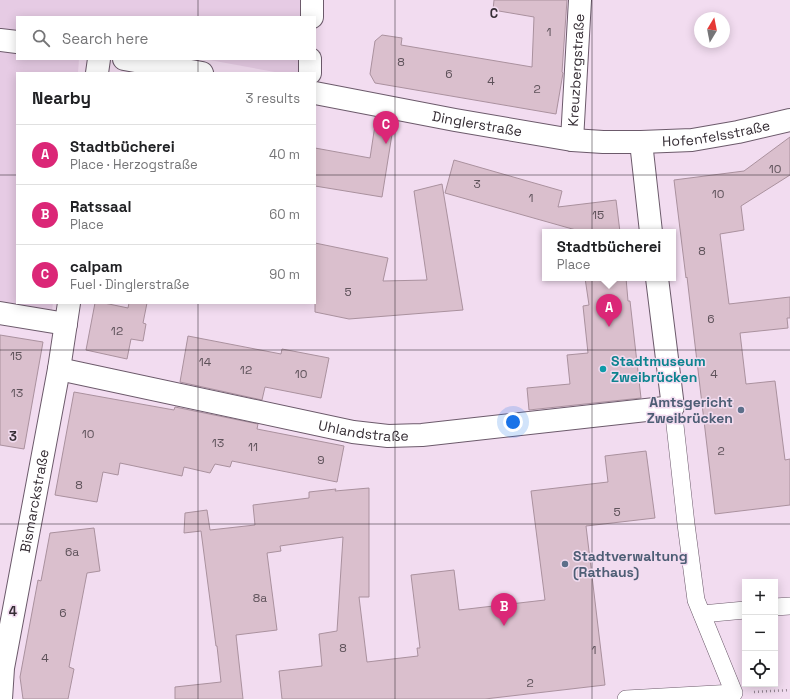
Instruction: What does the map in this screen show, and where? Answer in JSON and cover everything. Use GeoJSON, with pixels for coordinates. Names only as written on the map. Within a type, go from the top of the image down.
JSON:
{"type":"FeatureCollection","features":[{"type":"Feature","properties":{"kind":"street"},"geometry":{"type":"LineString","coordinates":[[312,0],[312,16]]}},
{"type":"Feature","properties":{"kind":"street","name":"Kreuzbergstraße"},"geometry":{"type":"LineString","coordinates":[[572,140],[580,0]]}},
{"type":"Feature","properties":{"kind":"street"},"geometry":{"type":"LineString","coordinates":[[0,40],[16,42]]}},
{"type":"Feature","properties":{"kind":"street"},"geometry":{"type":"LineString","coordinates":[[97,72],[99,60]]}},
{"type":"Feature","properties":{"kind":"street"},"geometry":{"type":"LineString","coordinates":[[130,60],[196,72]]}},
{"type":"Feature","properties":{"kind":"street"},"geometry":{"type":"LineString","coordinates":[[310,60],[310,72]]}},
{"type":"Feature","properties":{"kind":"street","name":"Dinglerstraße"},"geometry":{"type":"LineString","coordinates":[[316,93],[572,140],[640,142]]}},
{"type":"Feature","properties":{"kind":"street","name":"Hofenfelsstraße"},"geometry":{"type":"LineString","coordinates":[[640,142],[692,140],[738,132],[790,120]]}},
{"type":"Feature","properties":{"kind":"street"},"geometry":{"type":"LineString","coordinates":[[640,142],[652,229]]}},
{"type":"Feature","properties":{"kind":"street"},"geometry":{"type":"LineString","coordinates":[[626,699],[734,693],[696,600],[657,281]]}},
{"type":"Feature","properties":{"kind":"street"},"geometry":{"type":"LineString","coordinates":[[0,313],[67,313]]}},
{"type":"Feature","properties":{"kind":"street","name":"Bismarckstraße"},"geometry":{"type":"LineString","coordinates":[[1,699],[3,668],[59,369],[67,313]]}},
{"type":"Feature","properties":{"kind":"street","name":"Uhlandstraße"},"geometry":{"type":"LineString","coordinates":[[59,369],[353,432],[388,436],[422,435],[673,407]]}},
{"type":"Feature","properties":{"kind":"street"},"geometry":{"type":"LineString","coordinates":[[778,607],[790,606]]}},
{"type":"Feature","properties":{"kind":"street"},"geometry":{"type":"LineString","coordinates":[[702,614],[742,610]]}},
{"type":"Feature","properties":{"kind":"path"},"geometry":{"type":"LineString","coordinates":[[734,693],[790,690]]}},
{"type":"Feature","properties":{"kind":"shaded area"},"geometry":{"type":"Polygon","coordinates":[[[0,0],[308,0],[308,16],[16,16],[16,60],[79,60],[78,72],[16,72],[16,304],[0,301],[0,0]]]}},
{"type":"Feature","properties":{"kind":"shaded area"},"geometry":{"type":"Polygon","coordinates":[[[209,60],[307,60],[307,72],[275,72],[209,60]]]}},
{"type":"Feature","properties":{"kind":"shaded area"},"geometry":{"type":"Polygon","coordinates":[[[17,304],[53,304],[52,310],[17,304]]]}},
{"type":"Feature","properties":{"kind":"building"},"geometry":{"type":"Polygon","coordinates":[[[494,0],[567,0],[563,73],[556,114],[375,83],[370,74],[375,41],[382,35],[402,38],[401,45],[532,67],[534,17],[493,10],[494,0]]]}},
{"type":"Feature","properties":{"kind":"building"},"geometry":{"type":"Polygon","coordinates":[[[375,125],[393,128],[382,197],[316,186],[316,148],[370,158],[375,125]]]}},
{"type":"Feature","properties":{"kind":"building"},"geometry":{"type":"Polygon","coordinates":[[[790,137],[790,175],[741,206],[744,230],[720,234],[729,304],[790,297],[790,318],[787,318],[788,328],[740,333],[746,384],[775,381],[785,460],[790,459],[790,505],[715,514],[674,180],[744,171],[790,137]]]}},
{"type":"Feature","properties":{"kind":"building"},"geometry":{"type":"Polygon","coordinates":[[[454,160],[562,191],[558,207],[616,200],[620,229],[572,229],[445,193],[454,160]]]}},
{"type":"Feature","properties":{"kind":"building"},"geometry":{"type":"Polygon","coordinates":[[[442,184],[463,310],[349,319],[315,312],[316,243],[388,258],[383,281],[427,280],[414,191],[442,184]]]}},
{"type":"Feature","properties":{"kind":"building"},"geometry":{"type":"Polygon","coordinates":[[[585,281],[626,281],[628,301],[630,301],[641,398],[529,410],[527,388],[570,384],[567,355],[588,353],[583,306],[589,305],[585,281]]]}},
{"type":"Feature","properties":{"kind":"building"},"geometry":{"type":"Polygon","coordinates":[[[95,304],[109,304],[128,308],[129,304],[147,304],[143,323],[146,324],[143,341],[131,339],[127,359],[86,350],[95,304]]]}},
{"type":"Feature","properties":{"kind":"building"},"geometry":{"type":"Polygon","coordinates":[[[0,335],[43,342],[24,449],[0,445],[0,335]]]}},
{"type":"Feature","properties":{"kind":"building"},"geometry":{"type":"Polygon","coordinates":[[[188,336],[281,354],[282,349],[329,358],[321,398],[265,387],[262,400],[180,382],[188,336]]]}},
{"type":"Feature","properties":{"kind":"building"},"geometry":{"type":"Polygon","coordinates":[[[74,392],[174,410],[175,407],[258,424],[257,429],[344,446],[337,482],[232,461],[230,467],[215,464],[210,473],[184,467],[182,476],[120,463],[118,475],[103,472],[97,502],[55,495],[74,392]]]}},
{"type":"Feature","properties":{"kind":"building"},"geometry":{"type":"Polygon","coordinates":[[[646,451],[655,518],[586,526],[605,685],[485,699],[282,699],[279,671],[322,666],[319,634],[337,631],[343,537],[280,546],[281,551],[267,553],[277,630],[236,635],[243,699],[175,699],[175,687],[221,682],[201,531],[184,533],[185,513],[207,510],[210,530],[255,525],[253,505],[309,498],[309,492],[369,488],[369,597],[359,597],[367,662],[418,656],[417,648],[420,648],[411,575],[454,570],[459,610],[545,600],[531,491],[608,482],[605,456],[646,451]]]}},
{"type":"Feature","properties":{"kind":"building"},"geometry":{"type":"Polygon","coordinates":[[[94,528],[100,571],[87,573],[69,667],[74,669],[68,699],[23,699],[20,677],[38,580],[41,581],[50,533],[94,528]]]}},
{"type":"Feature","properties":{"kind":"place","name":"calpam"},"geometry":{"type":"Point","coordinates":[386,144]}},
{"type":"Feature","properties":{"kind":"place","name":"Stadtbücherei"},"geometry":{"type":"Point","coordinates":[609,327]}},
{"type":"Feature","properties":{"kind":"place","name":"Stadtmuseum Zweibrücken"},"geometry":{"type":"Point","coordinates":[603,369]}},
{"type":"Feature","properties":{"kind":"place","name":"Amtsgericht Zweibrücken"},"geometry":{"type":"Point","coordinates":[741,410]}},
{"type":"Feature","properties":{"kind":"place","name":"Stadtverwaltung (Rathaus)"},"geometry":{"type":"Point","coordinates":[565,564]}},
{"type":"Feature","properties":{"kind":"place","name":"Ratssaal"},"geometry":{"type":"Point","coordinates":[504,626]}}]}
